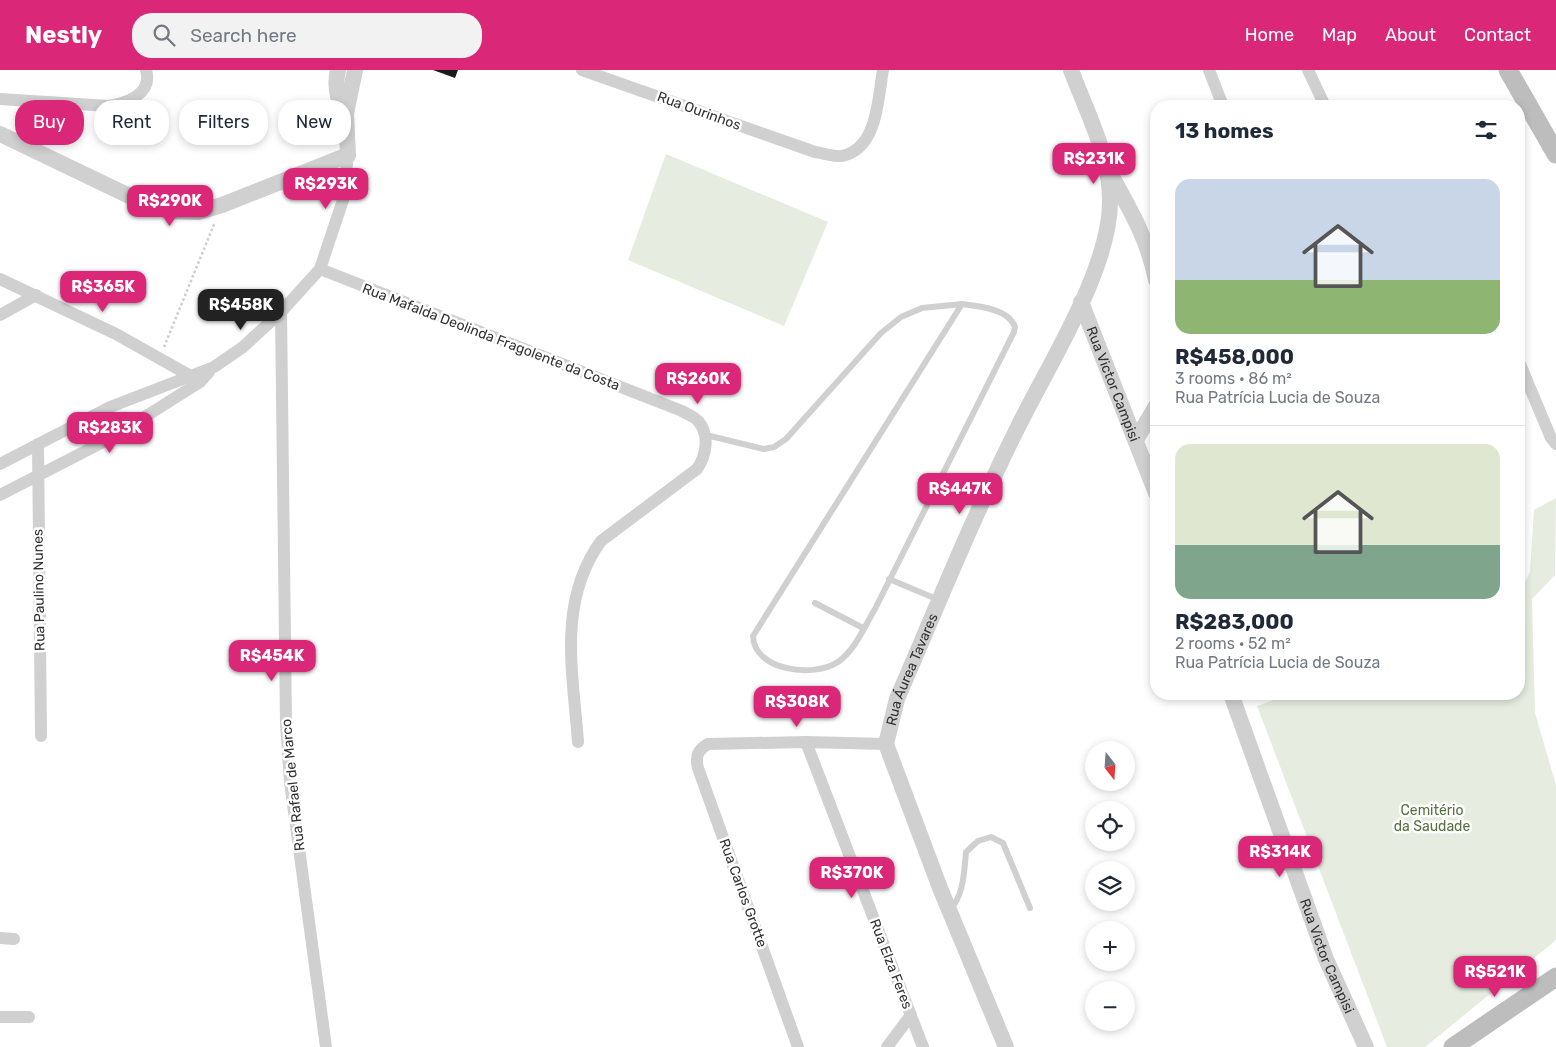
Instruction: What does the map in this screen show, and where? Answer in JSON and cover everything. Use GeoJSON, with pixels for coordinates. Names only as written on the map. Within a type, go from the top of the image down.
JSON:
{"type":"FeatureCollection","features":[{"type":"Feature","properties":{"kind":"main road"},"geometry":{"type":"LineString","coordinates":[[1508,70],[1556,154]]}},
{"type":"Feature","properties":{"kind":"main road"},"geometry":{"type":"LineString","coordinates":[[1453,1047],[1556,977]]}},
{"type":"Feature","properties":{"kind":"street"},"geometry":{"type":"LineString","coordinates":[[0,98],[109,106],[135,99],[147,83],[146,70]]}},
{"type":"Feature","properties":{"kind":"street"},"geometry":{"type":"LineString","coordinates":[[338,70],[339,100]]}},
{"type":"Feature","properties":{"kind":"street"},"geometry":{"type":"LineString","coordinates":[[349,100],[355,70]]}},
{"type":"Feature","properties":{"kind":"street","name":"Rua Ourinhos"},"geometry":{"type":"LineString","coordinates":[[582,70],[815,152],[841,156],[862,144],[871,133],[883,70]]}},
{"type":"Feature","properties":{"kind":"street"},"geometry":{"type":"LineString","coordinates":[[1071,70],[1109,171],[1141,227],[1150,259]]}},
{"type":"Feature","properties":{"kind":"street"},"geometry":{"type":"LineString","coordinates":[[1209,70],[1221,100]]}},
{"type":"Feature","properties":{"kind":"street"},"geometry":{"type":"LineString","coordinates":[[1308,70],[1322,100]]}},
{"type":"Feature","properties":{"kind":"street"},"geometry":{"type":"LineString","coordinates":[[0,134],[144,203],[170,211],[198,212],[222,205],[348,155]]}},
{"type":"Feature","properties":{"kind":"street"},"geometry":{"type":"LineString","coordinates":[[0,495],[113,437],[214,366],[243,348],[281,312],[320,269],[343,200],[348,145]]}},
{"type":"Feature","properties":{"kind":"street","name":"Rua Áurea Tavares"},"geometry":{"type":"LineString","coordinates":[[1006,1047],[949,911],[886,744],[897,699],[940,601],[1016,430],[1081,302],[1108,229],[1110,203],[1109,171]]}},
{"type":"Feature","properties":{"kind":"street","name":"Rua Mafalda Deolinda Fragolente da Costa"},"geometry":{"type":"LineString","coordinates":[[320,269],[682,412],[698,421],[706,435]]}},
{"type":"Feature","properties":{"kind":"street"},"geometry":{"type":"LineString","coordinates":[[0,279],[36,295],[196,379]]}},
{"type":"Feature","properties":{"kind":"street"},"geometry":{"type":"LineString","coordinates":[[0,315],[36,295]]}},
{"type":"Feature","properties":{"kind":"street","name":"Rua Victor Campisi"},"geometry":{"type":"LineString","coordinates":[[1081,302],[1150,477]]}},
{"type":"Feature","properties":{"kind":"street","name":"Rua Rafael de Marco"},"geometry":{"type":"LineString","coordinates":[[281,312],[288,762],[326,1047]]}},
{"type":"Feature","properties":{"kind":"street"},"geometry":{"type":"LineString","coordinates":[[1525,376],[1556,444]]}},
{"type":"Feature","properties":{"kind":"street"},"geometry":{"type":"LineString","coordinates":[[0,464],[110,407],[196,379]]}},
{"type":"Feature","properties":{"kind":"street"},"geometry":{"type":"LineString","coordinates":[[1136,440],[1150,416]]}},
{"type":"Feature","properties":{"kind":"street"},"geometry":{"type":"LineString","coordinates":[[578,742],[571,618],[579,580],[591,556],[602,542],[697,469],[703,460],[706,435]]}},
{"type":"Feature","properties":{"kind":"street","name":"Rua Paulino Nunes"},"geometry":{"type":"LineString","coordinates":[[38,444],[41,736]]}},
{"type":"Feature","properties":{"kind":"street","name":"Rua Victor Campisi"},"geometry":{"type":"LineString","coordinates":[[1233,700],[1326,959],[1366,1047]]}},
{"type":"Feature","properties":{"kind":"street"},"geometry":{"type":"LineString","coordinates":[[806,742],[886,744]]}},
{"type":"Feature","properties":{"kind":"street","name":"Rua Carlos Grotte"},"geometry":{"type":"LineString","coordinates":[[798,1047],[698,768],[697,754],[701,748],[708,744],[806,742]]}},
{"type":"Feature","properties":{"kind":"street","name":"Rua Elza Feres"},"geometry":{"type":"LineString","coordinates":[[806,742],[923,1047]]}},
{"type":"Feature","properties":{"kind":"street"},"geometry":{"type":"LineString","coordinates":[[0,938],[14,939]]}},
{"type":"Feature","properties":{"kind":"street"},"geometry":{"type":"LineString","coordinates":[[887,1047],[910,1015]]}},
{"type":"Feature","properties":{"kind":"street"},"geometry":{"type":"LineString","coordinates":[[0,1017],[29,1017]]}},
{"type":"Feature","properties":{"kind":"lane"},"geometry":{"type":"LineString","coordinates":[[706,435],[764,449],[774,447],[786,439],[881,333],[901,317],[922,308],[962,304],[984,306],[1010,318],[1015,327],[851,651],[827,669],[808,671],[780,666],[762,658],[754,646],[753,636],[962,304]]}},
{"type":"Feature","properties":{"kind":"lane"},"geometry":{"type":"LineString","coordinates":[[889,579],[940,601]]}},
{"type":"Feature","properties":{"kind":"lane"},"geometry":{"type":"LineString","coordinates":[[815,603],[863,628]]}},
{"type":"Feature","properties":{"kind":"lane"},"geometry":{"type":"LineString","coordinates":[[949,911],[957,903],[966,852],[978,841],[991,837],[1003,843],[1030,908]]}},
{"type":"Feature","properties":{"kind":"path"},"geometry":{"type":"LineString","coordinates":[[159,358],[222,205]]}},
{"type":"Feature","properties":{"kind":"green space"},"geometry":{"type":"Polygon","coordinates":[[[666,154],[828,222],[784,326],[628,260],[666,154]]]}},
{"type":"Feature","properties":{"kind":"green space","name":"Cemitério da Saudade"},"geometry":{"type":"Polygon","coordinates":[[[1556,498],[1555,575],[1532,599],[1535,713],[1556,785],[1556,940],[1425,1047],[1387,1047],[1257,706],[1274,700],[1525,700],[1525,582],[1530,572],[1534,510],[1556,498]]]}},
{"type":"Feature","properties":{"kind":"building"},"geometry":{"type":"Polygon","coordinates":[[[433,70],[458,70],[455,78],[433,70]]]}}]}
